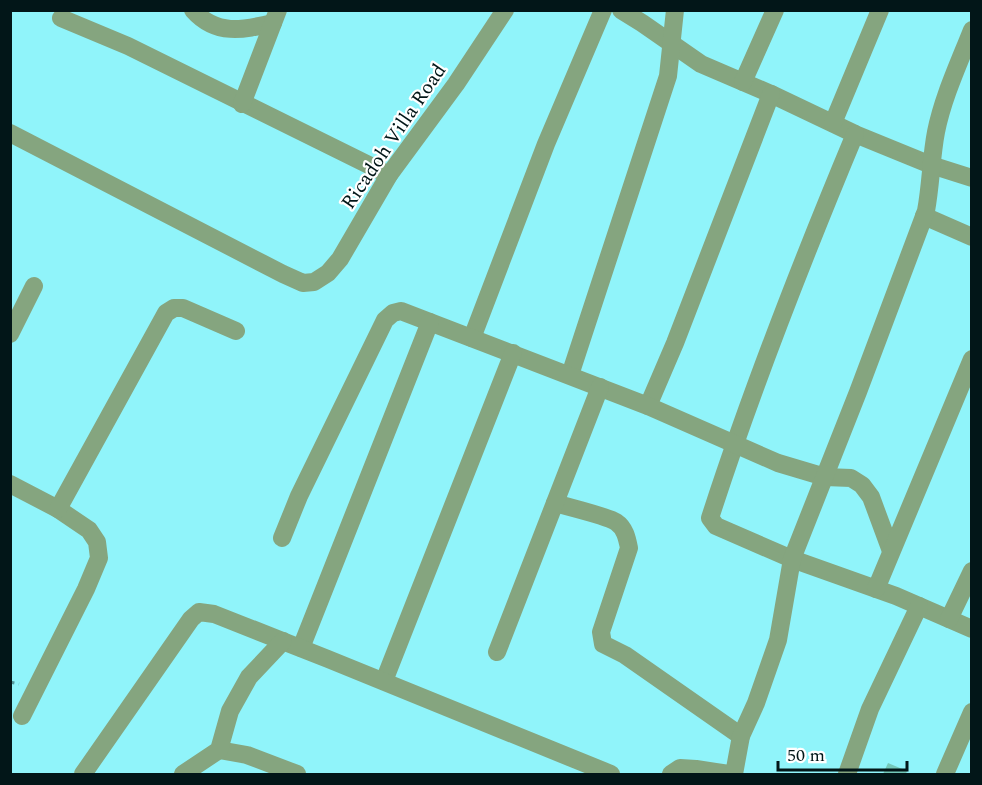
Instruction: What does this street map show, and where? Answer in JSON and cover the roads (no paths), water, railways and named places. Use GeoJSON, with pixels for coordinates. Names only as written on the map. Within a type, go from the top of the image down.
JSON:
{"type":"FeatureCollection","features":[{"type":"Feature","properties":{"kind":"street"},"geometry":{"type":"LineString","coordinates":[[193,10],[212,27],[232,30],[276,17]]}},
{"type":"Feature","properties":{"kind":"street","name":"Ricadoh Villa Road"},"geometry":{"type":"LineString","coordinates":[[10,133],[283,274],[303,283],[314,282],[328,273],[340,259],[389,176],[456,84],[505,10]]}},
{"type":"Feature","properties":{"kind":"street"},"geometry":{"type":"LineString","coordinates":[[472,338],[546,144],[603,10]]}},
{"type":"Feature","properties":{"kind":"street"},"geometry":{"type":"LineString","coordinates":[[621,10],[701,64],[855,134],[931,165],[972,178]]}},
{"type":"Feature","properties":{"kind":"street"},"geometry":{"type":"LineString","coordinates":[[570,375],[664,87],[673,46],[672,28],[675,10]]}},
{"type":"Feature","properties":{"kind":"street"},"geometry":{"type":"LineString","coordinates":[[743,82],[775,10]]}},
{"type":"Feature","properties":{"kind":"street"},"geometry":{"type":"LineString","coordinates":[[833,123],[880,10]]}},
{"type":"Feature","properties":{"kind":"street"},"geometry":{"type":"LineString","coordinates":[[242,104],[276,17]]}},
{"type":"Feature","properties":{"kind":"street"},"geometry":{"type":"LineString","coordinates":[[61,18],[128,46],[389,176]]}},
{"type":"Feature","properties":{"kind":"street"},"geometry":{"type":"LineString","coordinates":[[734,774],[741,736],[756,703],[778,640],[792,559],[924,216],[931,185],[931,165],[936,130],[972,30]]}},
{"type":"Feature","properties":{"kind":"street"},"geometry":{"type":"LineString","coordinates":[[648,406],[771,94]]}},
{"type":"Feature","properties":{"kind":"street"},"geometry":{"type":"LineString","coordinates":[[855,134],[812,237],[734,443],[710,519],[712,523],[792,559],[876,589],[972,629]]}},
{"type":"Feature","properties":{"kind":"street"},"geometry":{"type":"LineString","coordinates":[[924,216],[972,237]]}},
{"type":"Feature","properties":{"kind":"street"},"geometry":{"type":"LineString","coordinates":[[10,334],[34,286]]}},
{"type":"Feature","properties":{"kind":"street"},"geometry":{"type":"LineString","coordinates":[[58,509],[166,313],[174,308],[183,308],[236,331]]}},
{"type":"Feature","properties":{"kind":"street"},"geometry":{"type":"LineString","coordinates":[[282,538],[299,496],[385,320],[393,313],[401,311],[648,406],[778,463],[825,477],[851,478],[862,485],[871,497],[891,551]]}},
{"type":"Feature","properties":{"kind":"street"},"geometry":{"type":"LineString","coordinates":[[301,648],[430,322]]}},
{"type":"Feature","properties":{"kind":"street"},"geometry":{"type":"LineString","coordinates":[[384,681],[513,353]]}},
{"type":"Feature","properties":{"kind":"street"},"geometry":{"type":"LineString","coordinates":[[876,589],[972,358]]}},
{"type":"Feature","properties":{"kind":"street"},"geometry":{"type":"LineString","coordinates":[[497,652],[600,387]]}},
{"type":"Feature","properties":{"kind":"street"},"geometry":{"type":"LineString","coordinates":[[10,484],[58,509],[89,530],[97,542],[99,558],[86,589],[22,716]]}},
{"type":"Feature","properties":{"kind":"street"},"geometry":{"type":"LineString","coordinates":[[555,503],[615,521],[624,531],[629,548],[601,632],[603,644],[625,656],[741,736]]}},
{"type":"Feature","properties":{"kind":"street"},"geometry":{"type":"LineString","coordinates":[[949,619],[972,571]]}},
{"type":"Feature","properties":{"kind":"street"},"geometry":{"type":"LineString","coordinates":[[847,774],[870,709],[919,606]]}},
{"type":"Feature","properties":{"kind":"street"},"geometry":{"type":"LineString","coordinates":[[83,774],[191,619],[199,612],[214,614],[301,648],[611,774]]}},
{"type":"Feature","properties":{"kind":"street"},"geometry":{"type":"LineString","coordinates":[[183,774],[219,750],[230,711],[249,677],[283,641]]}},
{"type":"Feature","properties":{"kind":"street"},"geometry":{"type":"LineString","coordinates":[[945,774],[972,712]]}},
{"type":"Feature","properties":{"kind":"street"},"geometry":{"type":"LineString","coordinates":[[219,750],[247,755],[297,774]]}},
{"type":"Feature","properties":{"kind":"street"},"geometry":{"type":"LineString","coordinates":[[671,774],[680,768],[729,774]]}}]}
